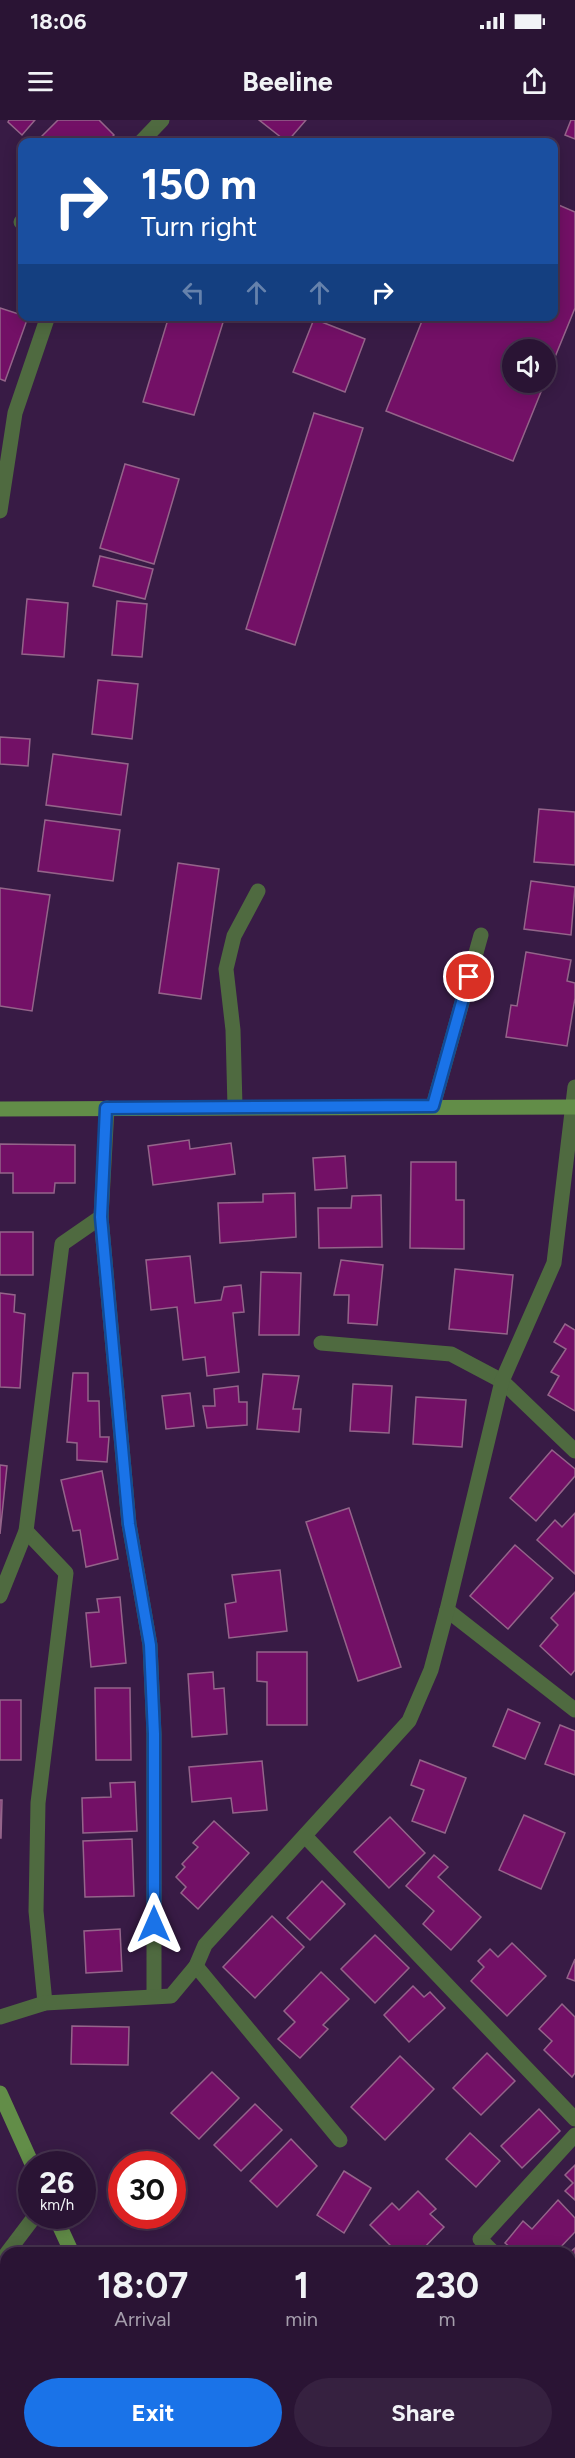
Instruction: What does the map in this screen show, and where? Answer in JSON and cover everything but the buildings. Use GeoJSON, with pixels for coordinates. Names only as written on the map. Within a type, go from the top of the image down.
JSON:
{"type":"FeatureCollection","features":[{"type":"Feature","properties":{"kind":"street"},"geometry":{"type":"LineString","coordinates":[[145,138],[162,120]]}},
{"type":"Feature","properties":{"kind":"street"},"geometry":{"type":"LineString","coordinates":[[0,511],[15,413],[46,321]]}},
{"type":"Feature","properties":{"kind":"street"},"geometry":{"type":"LineString","coordinates":[[235,1107],[233,1030],[226,969],[234,936],[258,891]]}},
{"type":"Feature","properties":{"kind":"street"},"geometry":{"type":"LineString","coordinates":[[433,1106],[481,935]]}},
{"type":"Feature","properties":{"kind":"street"},"geometry":{"type":"LineString","coordinates":[[0,2017],[45,2003],[137,1999],[154,1995],[171,1996],[196,1966],[205,1946],[409,1721],[431,1670],[502,1381],[554,1263],[575,1087]]}},
{"type":"Feature","properties":{"kind":"street"},"geometry":{"type":"LineString","coordinates":[[0,1109],[573,1107]]}},
{"type":"Feature","properties":{"kind":"street"},"geometry":{"type":"LineString","coordinates":[[106,1108],[101,1217],[129,1524],[150,1645],[154,1734],[154,1995]]}},
{"type":"Feature","properties":{"kind":"street"},"geometry":{"type":"LineString","coordinates":[[0,1596],[26,1531],[62,1244],[101,1217]]}},
{"type":"Feature","properties":{"kind":"street"},"geometry":{"type":"LineString","coordinates":[[321,1343],[451,1354],[502,1381],[575,1451]]}},
{"type":"Feature","properties":{"kind":"street"},"geometry":{"type":"LineString","coordinates":[[26,1531],[66,1573],[38,1803],[36,1911],[45,2003]]}},
{"type":"Feature","properties":{"kind":"street"},"geometry":{"type":"LineString","coordinates":[[447,1610],[575,1710]]}},
{"type":"Feature","properties":{"kind":"street"},"geometry":{"type":"LineString","coordinates":[[304,1836],[575,2119]]}},
{"type":"Feature","properties":{"kind":"street"},"geometry":{"type":"LineString","coordinates":[[196,1966],[340,2140]]}},
{"type":"Feature","properties":{"kind":"street"},"geometry":{"type":"LineString","coordinates":[[0,2093],[26,2151]]}},
{"type":"Feature","properties":{"kind":"street"},"geometry":{"type":"LineString","coordinates":[[488,2247],[480,2238],[575,2135]]}},
{"type":"Feature","properties":{"kind":"street"},"geometry":{"type":"LineString","coordinates":[[12,2247],[25,2229]]}},
{"type":"Feature","properties":{"kind":"street"},"geometry":{"type":"LineString","coordinates":[[61,2229],[69,2247]]}},
{"type":"Feature","properties":{"kind":"route"},"geometry":{"type":"LineString","coordinates":[[154,1924],[154,1734],[150,1645],[129,1524],[101,1217],[106,1108],[433,1106],[469,977]]}}]}
